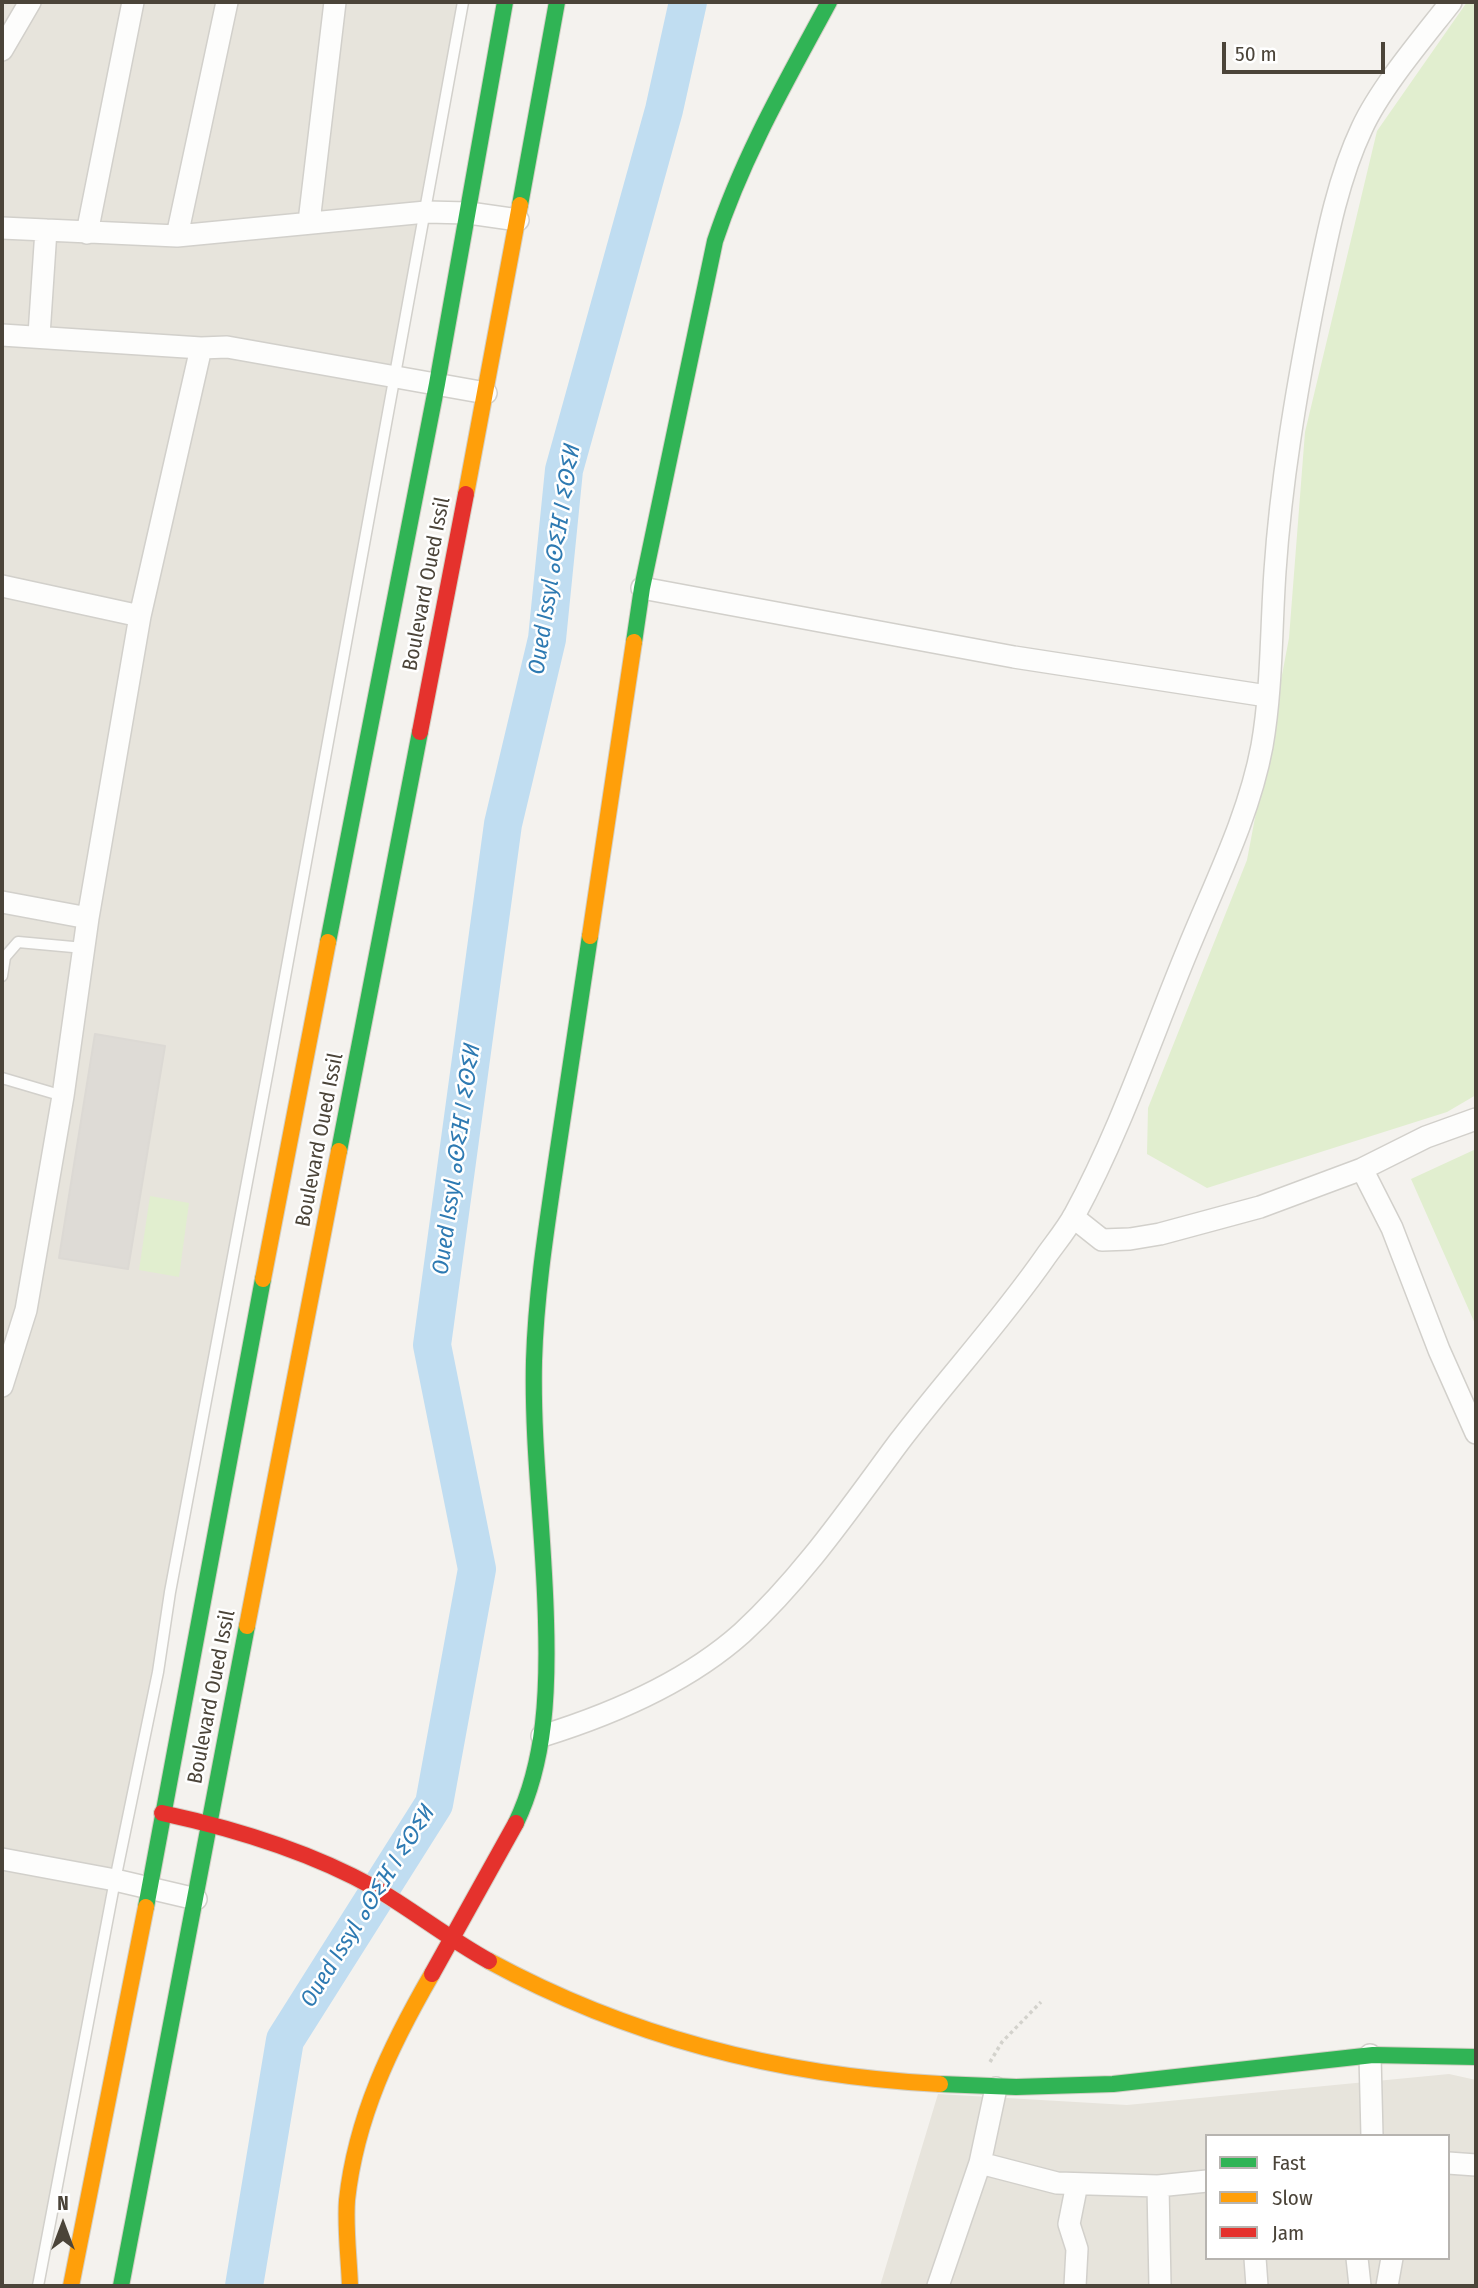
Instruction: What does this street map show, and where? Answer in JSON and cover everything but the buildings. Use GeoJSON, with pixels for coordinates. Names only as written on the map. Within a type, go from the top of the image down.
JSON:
{"type":"FeatureCollection","features":[{"type":"Feature","properties":{"kind":"main road","name":"Boulevard Oued Issil"},"geometry":{"type":"LineString","coordinates":[[71,2286],[150,1887],[312,1022],[437,384],[505,2]]}},
{"type":"Feature","properties":{"kind":"main road","name":"Boulevard Oued Issil"},"geometry":{"type":"LineString","coordinates":[[121,2286],[486,393],[557,2]]}},
{"type":"Feature","properties":{"kind":"main road"},"geometry":{"type":"LineString","coordinates":[[350,2286],[347,2202],[355,2150],[365,2112],[408,2015],[505,1846],[528,1798],[542,1736],[548,1680],[545,1563],[536,1436],[534,1363],[537,1308],[550,1203],[642,588],[715,241],[727,204],[771,108],[829,2]]}},
{"type":"Feature","properties":{"kind":"main road"},"geometry":{"type":"LineString","coordinates":[[162,1813],[209,1823],[289,1849],[363,1882],[512,1973],[578,2005],[727,2054],[813,2072],[996,2088],[1114,2084],[1370,2055],[1476,2057]]}},
{"type":"Feature","properties":{"kind":"street"},"geometry":{"type":"LineString","coordinates":[[87,233],[133,2]]}},
{"type":"Feature","properties":{"kind":"street"},"geometry":{"type":"LineString","coordinates":[[177,236],[227,2]]}},
{"type":"Feature","properties":{"kind":"street"},"geometry":{"type":"LineString","coordinates":[[309,222],[335,2]]}},
{"type":"Feature","properties":{"kind":"street"},"geometry":{"type":"LineString","coordinates":[[542,1736],[581,1724],[651,1694],[740,1635],[780,1594],[834,1531],[904,1437],[1003,1314],[1073,1217],[1122,1117],[1230,848],[1262,747],[1286,452],[1327,237],[1347,167],[1363,124],[1394,77],[1451,2]]}},
{"type":"Feature","properties":{"kind":"street"},"geometry":{"type":"LineString","coordinates":[[2,50],[27,4]]}},
{"type":"Feature","properties":{"kind":"street"},"geometry":{"type":"LineString","coordinates":[[2,228],[177,236],[426,212],[469,213],[518,220]]}},
{"type":"Feature","properties":{"kind":"street"},"geometry":{"type":"LineString","coordinates":[[39,335],[46,230]]}},
{"type":"Feature","properties":{"kind":"street"},"geometry":{"type":"LineString","coordinates":[[2,335],[39,335],[201,348],[227,347],[486,393]]}},
{"type":"Feature","properties":{"kind":"street"},"geometry":{"type":"LineString","coordinates":[[2,1386],[26,1310],[63,1096],[88,918],[140,616],[201,348]]}},
{"type":"Feature","properties":{"kind":"street"},"geometry":{"type":"LineString","coordinates":[[2,586],[140,616]]}},
{"type":"Feature","properties":{"kind":"street"},"geometry":{"type":"LineString","coordinates":[[642,588],[1014,657],[1267,696]]}},
{"type":"Feature","properties":{"kind":"street"},"geometry":{"type":"LineString","coordinates":[[2,902],[88,918]]}},
{"type":"Feature","properties":{"kind":"street"},"geometry":{"type":"LineString","coordinates":[[1073,1217],[1102,1240],[1160,1234],[1260,1206],[1362,1169],[1426,1137],[1476,1119]]}},
{"type":"Feature","properties":{"kind":"street"},"geometry":{"type":"LineString","coordinates":[[1362,1169],[1392,1227],[1435,1339],[1476,1433]]}},
{"type":"Feature","properties":{"kind":"street"},"geometry":{"type":"LineString","coordinates":[[2,1859],[150,1887],[196,1899]]}},
{"type":"Feature","properties":{"kind":"street"},"geometry":{"type":"LineString","coordinates":[[1370,2055],[1372,2134]]}},
{"type":"Feature","properties":{"kind":"street"},"geometry":{"type":"LineString","coordinates":[[938,2286],[980,2163],[996,2088]]}},
{"type":"Feature","properties":{"kind":"street"},"geometry":{"type":"LineString","coordinates":[[980,2163],[1057,2183],[1158,2186],[1205,2181]]}},
{"type":"Feature","properties":{"kind":"street"},"geometry":{"type":"LineString","coordinates":[[1450,2163],[1476,2165]]}},
{"type":"Feature","properties":{"kind":"street"},"geometry":{"type":"LineString","coordinates":[[1075,2286],[1077,2249],[1069,2224],[1077,2184]]}},
{"type":"Feature","properties":{"kind":"street"},"geometry":{"type":"LineString","coordinates":[[1158,2186],[1160,2286]]}},
{"type":"Feature","properties":{"kind":"street"},"geometry":{"type":"LineString","coordinates":[[1255,2260],[1257,2286]]}},
{"type":"Feature","properties":{"kind":"street"},"geometry":{"type":"LineString","coordinates":[[1357,2260],[1360,2286]]}},
{"type":"Feature","properties":{"kind":"street"},"geometry":{"type":"LineString","coordinates":[[1387,2286],[1392,2260]]}},
{"type":"Feature","properties":{"kind":"lane"},"geometry":{"type":"LineString","coordinates":[[38,2286],[115,1880],[158,1672],[463,2]]}},
{"type":"Feature","properties":{"kind":"lane"},"geometry":{"type":"LineString","coordinates":[[2,976],[5,957],[18,942],[84,948]]}},
{"type":"Feature","properties":{"kind":"lane"},"geometry":{"type":"LineString","coordinates":[[2,1079],[63,1096]]}},
{"type":"Feature","properties":{"kind":"path"},"geometry":{"type":"LineString","coordinates":[[974,2087],[1002,2042],[1041,2002]]}},
{"type":"Feature","properties":{"kind":"shaded area"},"geometry":{"type":"Polygon","coordinates":[[[2,2],[462,2],[128,1844],[41,2286],[2,2286],[2,2]]]}},
{"type":"Feature","properties":{"kind":"shaded area"},"geometry":{"type":"Polygon","coordinates":[[[1449,2074],[1476,2080],[1476,2286],[880,2286],[938,2094],[1127,2105],[1449,2074]]]}},
{"type":"Feature","properties":{"kind":"green space"},"geometry":{"type":"Polygon","coordinates":[[[1467,2],[1476,2],[1476,1095],[1447,1112],[1207,1188],[1147,1154],[1148,1108],[1247,860],[1289,638],[1305,432],[1377,131],[1467,2]]]}},
{"type":"Feature","properties":{"kind":"green space"},"geometry":{"type":"Polygon","coordinates":[[[1476,1149],[1476,1326],[1411,1179],[1476,1149]]]}},
{"type":"Feature","properties":{"kind":"green space"},"geometry":{"type":"Polygon","coordinates":[[[150,1196],[189,1203],[179,1277],[139,1270],[150,1196]]]}},
{"type":"Feature","properties":{"kind":"waterway","name":"Oued Issyl ⴰⵙⵉⴼ ⵏ ⵉⵙⵉⵍ"},"geometry":{"type":"LineString","coordinates":[[244,2286],[285,2040],[434,1804],[477,1569],[432,1345],[503,824],[547,639],[564,470],[664,110],[688,2]]}},
{"type":"Feature","properties":{"kind":"traffic: fast"},"geometry":{"type":"LineString","coordinates":[[328,942],[437,384],[505,2]]}},
{"type":"Feature","properties":{"kind":"traffic: fast"},"geometry":{"type":"LineString","coordinates":[[520,205],[557,2]]}},
{"type":"Feature","properties":{"kind":"traffic: fast"},"geometry":{"type":"LineString","coordinates":[[634,642],[642,588],[715,241],[752,149],[829,2]]}},
{"type":"Feature","properties":{"kind":"traffic: fast"},"geometry":{"type":"LineString","coordinates":[[339,1151],[420,732]]}},
{"type":"Feature","properties":{"kind":"traffic: fast"},"geometry":{"type":"LineString","coordinates":[[516,1823],[534,1774],[545,1698],[545,1588],[534,1394],[537,1309],[549,1207],[590,936]]}},
{"type":"Feature","properties":{"kind":"traffic: fast"},"geometry":{"type":"LineString","coordinates":[[146,1907],[263,1279]]}},
{"type":"Feature","properties":{"kind":"traffic: fast"},"geometry":{"type":"LineString","coordinates":[[121,2286],[247,1626]]}},
{"type":"Feature","properties":{"kind":"traffic: fast"},"geometry":{"type":"LineString","coordinates":[[940,2084],[1016,2087],[1113,2084],[1373,2055],[1476,2057]]}},
{"type":"Feature","properties":{"kind":"traffic: slow"},"geometry":{"type":"LineString","coordinates":[[466,494],[520,205]]}},
{"type":"Feature","properties":{"kind":"traffic: slow"},"geometry":{"type":"LineString","coordinates":[[590,936],[634,642]]}},
{"type":"Feature","properties":{"kind":"traffic: slow"},"geometry":{"type":"LineString","coordinates":[[263,1279],[328,942]]}},
{"type":"Feature","properties":{"kind":"traffic: slow"},"geometry":{"type":"LineString","coordinates":[[247,1626],[339,1151]]}},
{"type":"Feature","properties":{"kind":"traffic: slow"},"geometry":{"type":"LineString","coordinates":[[71,2286],[146,1907]]}},
{"type":"Feature","properties":{"kind":"traffic: slow"},"geometry":{"type":"LineString","coordinates":[[489,1961],[596,2011],[707,2048],[822,2072],[940,2084]]}},
{"type":"Feature","properties":{"kind":"traffic: slow"},"geometry":{"type":"LineString","coordinates":[[350,2286],[347,2200],[358,2140],[389,2055],[432,1974]]}},
{"type":"Feature","properties":{"kind":"traffic: jam"},"geometry":{"type":"LineString","coordinates":[[420,732],[466,494]]}},
{"type":"Feature","properties":{"kind":"traffic: jam"},"geometry":{"type":"LineString","coordinates":[[162,1813],[245,1834],[324,1863],[375,1888],[489,1961]]}},
{"type":"Feature","properties":{"kind":"traffic: jam"},"geometry":{"type":"LineString","coordinates":[[432,1974],[516,1823]]}}]}
